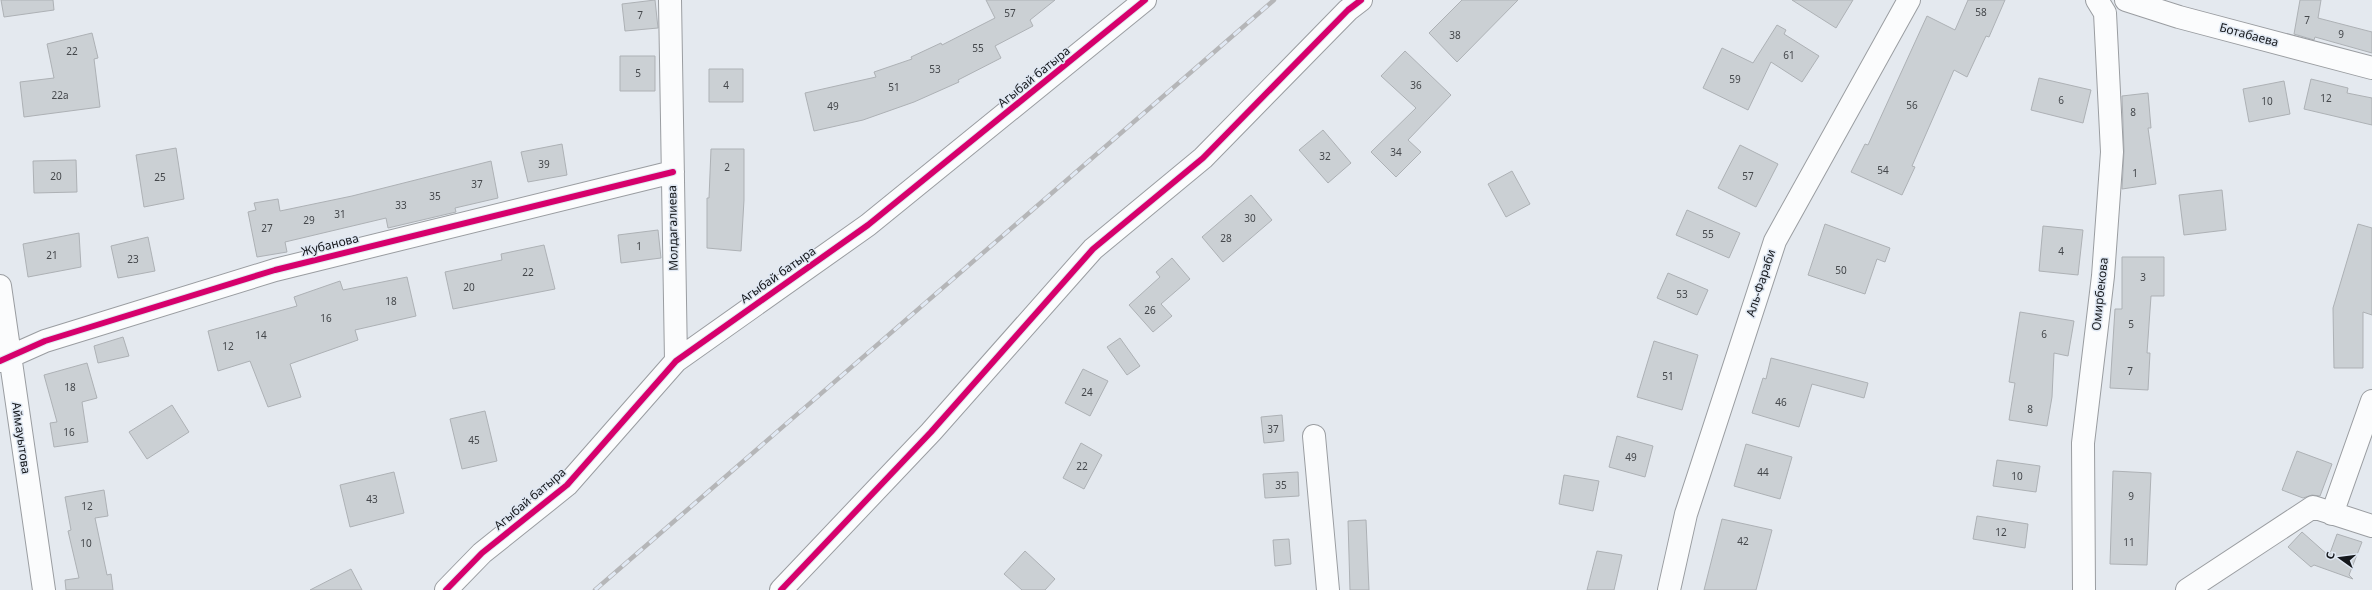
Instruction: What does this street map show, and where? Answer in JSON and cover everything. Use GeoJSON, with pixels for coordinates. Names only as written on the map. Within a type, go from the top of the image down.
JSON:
{"type":"FeatureCollection","features":[{"type":"Feature","properties":{"kind":"street","name":"Молдагалиева"},"geometry":{"type":"LineString","coordinates":[[670,0],[676,361]]}},
{"type":"Feature","properties":{"kind":"street","name":"Агыбай батыра"},"geometry":{"type":"LineString","coordinates":[[446,590],[482,553],[567,485],[676,361],[868,225],[1146,0]]}},
{"type":"Feature","properties":{"kind":"street"},"geometry":{"type":"LineString","coordinates":[[781,590],[931,432],[1094,249],[1203,158],[1348,10],[1361,0]]}},
{"type":"Feature","properties":{"kind":"street","name":"Аль-Фараби"},"geometry":{"type":"LineString","coordinates":[[1669,590],[1686,514],[1774,241],[1909,0]]}},
{"type":"Feature","properties":{"kind":"street","name":"Омирбекова"},"geometry":{"type":"LineString","coordinates":[[2084,590],[2082,443],[2103,276],[2112,152],[2105,13],[2096,0]]}},
{"type":"Feature","properties":{"kind":"street","name":"Ботабаева"},"geometry":{"type":"LineString","coordinates":[[2126,0],[2179,17],[2372,68]]}},
{"type":"Feature","properties":{"kind":"street","name":"Жубанова"},"geometry":{"type":"LineString","coordinates":[[4,359],[45,341],[275,270],[673,172]]}},
{"type":"Feature","properties":{"kind":"street","name":"Аймауытова"},"geometry":{"type":"LineString","coordinates":[[0,286],[4,359],[44,590]]}},
{"type":"Feature","properties":{"kind":"street"},"geometry":{"type":"LineString","coordinates":[[2332,514],[2372,401]]}},
{"type":"Feature","properties":{"kind":"street"},"geometry":{"type":"LineString","coordinates":[[1314,436],[1328,590]]}},
{"type":"Feature","properties":{"kind":"street"},"geometry":{"type":"LineString","coordinates":[[2187,590],[2313,508],[2372,526]]}},
{"type":"Feature","properties":{"kind":"building"},"geometry":{"type":"Polygon","coordinates":[[[1,0],[53,0],[54,10],[4,17],[1,0]]]}},
{"type":"Feature","properties":{"kind":"building"},"geometry":{"type":"Polygon","coordinates":[[[655,0],[658,28],[625,31],[622,4],[655,0]]]}},
{"type":"Feature","properties":{"kind":"building"},"geometry":{"type":"Polygon","coordinates":[[[986,0],[1055,0],[1030,20],[1033,26],[995,46],[1001,58],[958,80],[959,82],[914,102],[863,120],[814,131],[805,93],[876,77],[874,72],[912,59],[911,57],[941,43],[942,45],[995,18],[986,0]]]}},
{"type":"Feature","properties":{"kind":"building"},"geometry":{"type":"Polygon","coordinates":[[[1462,0],[1518,0],[1457,62],[1429,33],[1462,0]]]}},
{"type":"Feature","properties":{"kind":"building"},"geometry":{"type":"Polygon","coordinates":[[[1792,0],[1853,0],[1836,28],[1792,0]]]}},
{"type":"Feature","properties":{"kind":"building"},"geometry":{"type":"Polygon","coordinates":[[[1968,0],[2005,0],[1989,37],[1986,36],[1967,77],[1954,70],[1912,166],[1915,167],[1902,195],[1851,172],[1865,144],[1868,145],[1927,16],[1955,30],[1968,0]]]}},
{"type":"Feature","properties":{"kind":"building"},"geometry":{"type":"Polygon","coordinates":[[[2300,0],[2321,0],[2318,18],[2372,32],[2372,53],[2315,37],[2314,40],[2294,34],[2300,0]]]}},
{"type":"Feature","properties":{"kind":"building"},"geometry":{"type":"Polygon","coordinates":[[[1777,25],[1786,30],[1784,34],[1819,56],[1802,82],[1771,62],[1748,110],[1703,88],[1722,48],[1753,63],[1777,25]]]}},
{"type":"Feature","properties":{"kind":"building"},"geometry":{"type":"Polygon","coordinates":[[[92,33],[98,58],[94,59],[100,107],[24,117],[20,82],[54,78],[47,44],[92,33]]]}},
{"type":"Feature","properties":{"kind":"building"},"geometry":{"type":"Polygon","coordinates":[[[1405,51],[1451,95],[1408,140],[1421,152],[1396,177],[1371,152],[1416,108],[1381,76],[1405,51]]]}},
{"type":"Feature","properties":{"kind":"building"},"geometry":{"type":"Polygon","coordinates":[[[620,56],[655,56],[655,91],[620,91],[620,56]]]}},
{"type":"Feature","properties":{"kind":"building"},"geometry":{"type":"Polygon","coordinates":[[[709,69],[743,69],[743,102],[709,102],[709,69]]]}},
{"type":"Feature","properties":{"kind":"building"},"geometry":{"type":"Polygon","coordinates":[[[2039,78],[2091,90],[2083,123],[2031,110],[2039,78]]]}},
{"type":"Feature","properties":{"kind":"building"},"geometry":{"type":"Polygon","coordinates":[[[2311,79],[2348,88],[2347,93],[2372,98],[2372,125],[2304,109],[2311,79]]]}},
{"type":"Feature","properties":{"kind":"building"},"geometry":{"type":"Polygon","coordinates":[[[2284,81],[2290,114],[2249,122],[2243,89],[2284,81]]]}},
{"type":"Feature","properties":{"kind":"building"},"geometry":{"type":"Polygon","coordinates":[[[2148,93],[2151,128],[2148,128],[2156,184],[2122,189],[2124,151],[2122,96],[2148,93]]]}},
{"type":"Feature","properties":{"kind":"building"},"geometry":{"type":"Polygon","coordinates":[[[1323,130],[1351,163],[1328,183],[1299,150],[1323,130]]]}},
{"type":"Feature","properties":{"kind":"building"},"geometry":{"type":"Polygon","coordinates":[[[562,144],[567,175],[528,182],[521,152],[562,144]]]}},
{"type":"Feature","properties":{"kind":"building"},"geometry":{"type":"Polygon","coordinates":[[[1740,145],[1778,164],[1756,207],[1718,188],[1740,145]]]}},
{"type":"Feature","properties":{"kind":"building"},"geometry":{"type":"Polygon","coordinates":[[[176,148],[184,199],[144,207],[136,155],[176,148]]]}},
{"type":"Feature","properties":{"kind":"building"},"geometry":{"type":"Polygon","coordinates":[[[711,149],[744,149],[744,200],[741,251],[707,248],[707,198],[709,198],[711,149]]]}},
{"type":"Feature","properties":{"kind":"building"},"geometry":{"type":"Polygon","coordinates":[[[76,160],[77,192],[34,193],[33,161],[76,160]]]}},
{"type":"Feature","properties":{"kind":"building"},"geometry":{"type":"Polygon","coordinates":[[[491,161],[498,198],[455,208],[456,212],[388,228],[386,218],[285,242],[287,252],[257,257],[248,212],[256,210],[254,203],[278,199],[280,211],[352,196],[491,161]]]}},
{"type":"Feature","properties":{"kind":"building"},"geometry":{"type":"Polygon","coordinates":[[[1512,171],[1530,204],[1506,217],[1488,184],[1512,171]]]}},
{"type":"Feature","properties":{"kind":"building"},"geometry":{"type":"Polygon","coordinates":[[[2222,190],[2226,230],[2184,235],[2179,195],[2222,190]]]}},
{"type":"Feature","properties":{"kind":"building"},"geometry":{"type":"Polygon","coordinates":[[[1251,195],[1272,220],[1223,262],[1202,237],[1251,195]]]}},
{"type":"Feature","properties":{"kind":"building"},"geometry":{"type":"Polygon","coordinates":[[[1687,210],[1740,233],[1729,258],[1676,235],[1687,210]]]}},
{"type":"Feature","properties":{"kind":"building"},"geometry":{"type":"Polygon","coordinates":[[[1825,224],[1890,248],[1885,262],[1877,259],[1865,294],[1808,275],[1825,224]]]}},
{"type":"Feature","properties":{"kind":"building"},"geometry":{"type":"Polygon","coordinates":[[[2358,224],[2372,228],[2372,315],[2363,312],[2363,368],[2334,368],[2333,308],[2358,224]]]}},
{"type":"Feature","properties":{"kind":"building"},"geometry":{"type":"Polygon","coordinates":[[[2043,226],[2083,230],[2078,275],[2039,271],[2043,226]]]}},
{"type":"Feature","properties":{"kind":"building"},"geometry":{"type":"Polygon","coordinates":[[[658,230],[661,258],[621,263],[618,235],[658,230]]]}},
{"type":"Feature","properties":{"kind":"building"},"geometry":{"type":"Polygon","coordinates":[[[79,233],[81,267],[28,277],[23,244],[79,233]]]}},
{"type":"Feature","properties":{"kind":"building"},"geometry":{"type":"Polygon","coordinates":[[[148,237],[155,271],[118,278],[111,246],[148,237]]]}},
{"type":"Feature","properties":{"kind":"building"},"geometry":{"type":"Polygon","coordinates":[[[544,245],[555,289],[453,309],[445,272],[502,260],[501,254],[544,245]]]}},
{"type":"Feature","properties":{"kind":"building"},"geometry":{"type":"Polygon","coordinates":[[[2122,257],[2164,257],[2164,296],[2151,296],[2147,353],[2150,353],[2148,390],[2110,388],[2115,309],[2122,309],[2122,257]]]}},
{"type":"Feature","properties":{"kind":"building"},"geometry":{"type":"Polygon","coordinates":[[[1172,258],[1190,279],[1161,304],[1172,316],[1153,332],[1129,305],[1160,277],[1156,272],[1172,258]]]}},
{"type":"Feature","properties":{"kind":"building"},"geometry":{"type":"Polygon","coordinates":[[[1668,273],[1708,290],[1697,315],[1657,298],[1668,273]]]}},
{"type":"Feature","properties":{"kind":"building"},"geometry":{"type":"Polygon","coordinates":[[[407,277],[416,316],[355,330],[358,340],[290,364],[301,397],[268,407],[250,361],[218,371],[208,331],[297,306],[294,297],[340,281],[343,290],[407,277]]]}},
{"type":"Feature","properties":{"kind":"building"},"geometry":{"type":"Polygon","coordinates":[[[2020,312],[2074,321],[2068,356],[2054,353],[2052,397],[2047,426],[2009,420],[2015,383],[2009,382],[2020,312]]]}},
{"type":"Feature","properties":{"kind":"building"},"geometry":{"type":"Polygon","coordinates":[[[123,337],[129,356],[98,363],[94,346],[123,337]]]}},
{"type":"Feature","properties":{"kind":"building"},"geometry":{"type":"Polygon","coordinates":[[[1120,338],[1140,366],[1127,375],[1107,347],[1120,338]]]}},
{"type":"Feature","properties":{"kind":"building"},"geometry":{"type":"Polygon","coordinates":[[[1654,341],[1698,355],[1682,410],[1637,397],[1654,341]]]}},
{"type":"Feature","properties":{"kind":"building"},"geometry":{"type":"Polygon","coordinates":[[[1771,358],[1868,383],[1864,398],[1812,384],[1799,427],[1752,413],[1763,378],[1766,379],[1771,358]]]}},
{"type":"Feature","properties":{"kind":"building"},"geometry":{"type":"Polygon","coordinates":[[[87,363],[97,398],[82,402],[88,442],[54,447],[50,423],[57,422],[44,375],[87,363]]]}},
{"type":"Feature","properties":{"kind":"building"},"geometry":{"type":"Polygon","coordinates":[[[1083,369],[1108,381],[1090,416],[1065,403],[1083,369]]]}},
{"type":"Feature","properties":{"kind":"building"},"geometry":{"type":"Polygon","coordinates":[[[172,405],[189,432],[147,459],[129,432],[172,405]]]}},
{"type":"Feature","properties":{"kind":"building"},"geometry":{"type":"Polygon","coordinates":[[[485,411],[497,461],[462,469],[450,419],[485,411]]]}},
{"type":"Feature","properties":{"kind":"building"},"geometry":{"type":"Polygon","coordinates":[[[1282,415],[1284,441],[1264,443],[1261,417],[1282,415]]]}},
{"type":"Feature","properties":{"kind":"building"},"geometry":{"type":"Polygon","coordinates":[[[1617,436],[1653,446],[1645,477],[1609,467],[1617,436]]]}},
{"type":"Feature","properties":{"kind":"building"},"geometry":{"type":"Polygon","coordinates":[[[1081,443],[1102,455],[1084,489],[1063,478],[1081,443]]]}},
{"type":"Feature","properties":{"kind":"building"},"geometry":{"type":"Polygon","coordinates":[[[1746,444],[1792,457],[1780,499],[1734,486],[1746,444]]]}},
{"type":"Feature","properties":{"kind":"building"},"geometry":{"type":"Polygon","coordinates":[[[2297,451],[2332,464],[2320,496],[2312,495],[2303,498],[2282,490],[2297,451]]]}},
{"type":"Feature","properties":{"kind":"building"},"geometry":{"type":"Polygon","coordinates":[[[1997,460],[2040,466],[2036,492],[1993,486],[1997,460]]]}},
{"type":"Feature","properties":{"kind":"building"},"geometry":{"type":"Polygon","coordinates":[[[2113,471],[2151,473],[2147,565],[2110,564],[2113,471]]]}},
{"type":"Feature","properties":{"kind":"building"},"geometry":{"type":"Polygon","coordinates":[[[394,472],[404,513],[350,527],[340,485],[394,472]]]}},
{"type":"Feature","properties":{"kind":"building"},"geometry":{"type":"Polygon","coordinates":[[[1298,472],[1299,496],[1265,498],[1263,474],[1298,472]]]}},
{"type":"Feature","properties":{"kind":"building"},"geometry":{"type":"Polygon","coordinates":[[[1564,475],[1599,481],[1593,511],[1559,504],[1564,475]]]}},
{"type":"Feature","properties":{"kind":"building"},"geometry":{"type":"Polygon","coordinates":[[[104,490],[108,516],[95,518],[107,575],[111,574],[113,590],[66,590],[65,580],[79,578],[68,531],[71,530],[65,497],[104,490]]]}},
{"type":"Feature","properties":{"kind":"building"},"geometry":{"type":"Polygon","coordinates":[[[1977,516],[2028,524],[2025,548],[1973,539],[1977,516]]]}},
{"type":"Feature","properties":{"kind":"building"},"geometry":{"type":"Polygon","coordinates":[[[1722,519],[1772,530],[1756,590],[1704,590],[1722,519]]]}},
{"type":"Feature","properties":{"kind":"building"},"geometry":{"type":"Polygon","coordinates":[[[1366,520],[1369,590],[1350,590],[1348,521],[1366,520]]]}},
{"type":"Feature","properties":{"kind":"building"},"geometry":{"type":"Polygon","coordinates":[[[2302,532],[2329,556],[2337,534],[2362,542],[2349,575],[2353,579],[2314,565],[2311,567],[2288,547],[2302,532]]]}},
{"type":"Feature","properties":{"kind":"building"},"geometry":{"type":"Polygon","coordinates":[[[1289,539],[1291,564],[1275,566],[1273,540],[1289,539]]]}},
{"type":"Feature","properties":{"kind":"building"},"geometry":{"type":"Polygon","coordinates":[[[1025,551],[1055,579],[1045,590],[1022,590],[1004,574],[1025,551]]]}},
{"type":"Feature","properties":{"kind":"building"},"geometry":{"type":"Polygon","coordinates":[[[1597,551],[1622,555],[1614,590],[1587,590],[1597,551]]]}},
{"type":"Feature","properties":{"kind":"building"},"geometry":{"type":"Polygon","coordinates":[[[351,569],[362,590],[310,590],[351,569]]]}},
{"type":"Feature","properties":{"kind":"railway"},"geometry":{"type":"LineString","coordinates":[[595,590],[1274,0]]}},
{"type":"Feature","properties":{"kind":"cycle path"},"geometry":{"type":"LineString","coordinates":[[446,590],[482,553],[567,485],[676,361],[868,225],[1145,0]]}},
{"type":"Feature","properties":{"kind":"cycle path"},"geometry":{"type":"LineString","coordinates":[[781,590],[931,432],[1093,249],[1203,158],[1348,10],[1361,0]]}},
{"type":"Feature","properties":{"kind":"cycle path"},"geometry":{"type":"LineString","coordinates":[[0,361],[45,341],[275,270],[673,172]]}}]}
